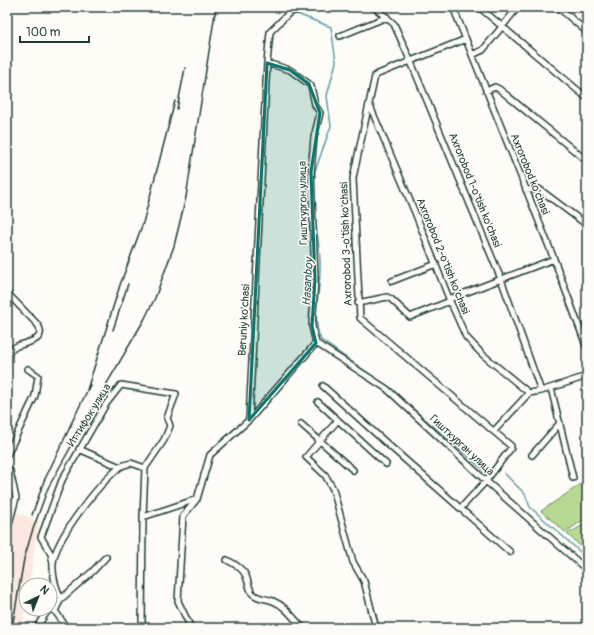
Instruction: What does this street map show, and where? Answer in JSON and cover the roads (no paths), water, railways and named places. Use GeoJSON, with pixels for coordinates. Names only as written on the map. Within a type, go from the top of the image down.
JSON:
{"type":"FeatureCollection","features":[{"type":"Feature","properties":{"kind":"street","name":"Beruniy ko'chasi"},"geometry":{"type":"LineString","coordinates":[[249,420],[267,63],[270,32],[289,13],[307,7]]}},
{"type":"Feature","properties":{"kind":"street","name":"Axrorobod 1-o'tish ko'chasi"},"geometry":{"type":"LineString","coordinates":[[374,7],[396,27],[501,279],[541,391]]}},
{"type":"Feature","properties":{"kind":"street","name":"Axrorobod ko'chasi"},"geometry":{"type":"LineString","coordinates":[[453,7],[554,259],[587,348]]}},
{"type":"Feature","properties":{"kind":"street"},"geometry":{"type":"LineString","coordinates":[[479,7],[587,98]]}},
{"type":"Feature","properties":{"kind":"street"},"geometry":{"type":"LineString","coordinates":[[472,55],[483,50],[518,7]]}},
{"type":"Feature","properties":{"kind":"street"},"geometry":{"type":"LineString","coordinates":[[558,7],[587,32]]}},
{"type":"Feature","properties":{"kind":"street"},"geometry":{"type":"LineString","coordinates":[[340,36],[386,17]]}},
{"type":"Feature","properties":{"kind":"street","name":"Axrorobod 3-o'tish ko'chasi"},"geometry":{"type":"LineString","coordinates":[[466,39],[375,76],[353,178],[358,303],[360,318],[511,446],[486,481]]}},
{"type":"Feature","properties":{"kind":"street","name":"Гишткургон улица"},"geometry":{"type":"LineString","coordinates":[[267,63],[290,70],[309,84],[311,86],[315,105],[320,113],[314,137],[311,172],[315,280],[312,326],[316,343]]}},
{"type":"Feature","properties":{"kind":"street"},"geometry":{"type":"LineString","coordinates":[[486,91],[496,87],[498,88],[587,161]]}},
{"type":"Feature","properties":{"kind":"street","name":"Axrorobod 2-o'tish ko'chasi"},"geometry":{"type":"LineString","coordinates":[[369,105],[416,214],[466,337],[482,354],[529,393]]}},
{"type":"Feature","properties":{"kind":"street"},"geometry":{"type":"LineString","coordinates":[[526,190],[540,188],[587,225]]}},
{"type":"Feature","properties":{"kind":"street"},"geometry":{"type":"LineString","coordinates":[[358,303],[387,297],[410,317],[501,279],[554,259]]}},
{"type":"Feature","properties":{"kind":"street"},"geometry":{"type":"LineString","coordinates":[[392,281],[436,264]]}},
{"type":"Feature","properties":{"kind":"street"},"geometry":{"type":"LineString","coordinates":[[7,293],[39,328],[40,332],[34,340],[18,346],[8,352]]}},
{"type":"Feature","properties":{"kind":"street"},"geometry":{"type":"LineString","coordinates":[[191,628],[178,601],[183,516],[197,499],[210,455],[249,420],[316,343]]}},
{"type":"Feature","properties":{"kind":"street","name":"Гишткурган улица"},"geometry":{"type":"LineString","coordinates":[[316,343],[387,389],[486,481],[587,570]]}},
{"type":"Feature","properties":{"kind":"street"},"geometry":{"type":"LineString","coordinates":[[7,455],[35,396],[38,376],[28,369]]}},
{"type":"Feature","properties":{"kind":"street"},"geometry":{"type":"LineString","coordinates":[[494,431],[529,393],[541,391],[587,376]]}},
{"type":"Feature","properties":{"kind":"street","name":"Иттифок улица"},"geometry":{"type":"LineString","coordinates":[[60,599],[55,586],[51,554],[41,537],[62,480],[106,404],[121,385],[176,394],[167,418],[170,426],[164,440],[145,468]]}},
{"type":"Feature","properties":{"kind":"street"},"geometry":{"type":"LineString","coordinates":[[323,386],[510,552]]}},
{"type":"Feature","properties":{"kind":"street"},"geometry":{"type":"LineString","coordinates":[[551,388],[573,478]]}},
{"type":"Feature","properties":{"kind":"street"},"geometry":{"type":"LineString","coordinates":[[318,402],[386,464]]}},
{"type":"Feature","properties":{"kind":"street"},"geometry":{"type":"LineString","coordinates":[[338,420],[306,457],[324,475],[333,489],[353,562],[364,581],[376,628]]}},
{"type":"Feature","properties":{"kind":"street"},"geometry":{"type":"LineString","coordinates":[[532,454],[560,423]]}},
{"type":"Feature","properties":{"kind":"street"},"geometry":{"type":"LineString","coordinates":[[301,424],[352,470]]}},
{"type":"Feature","properties":{"kind":"street"},"geometry":{"type":"LineString","coordinates":[[79,449],[120,467],[131,463],[145,468],[142,628]]}},
{"type":"Feature","properties":{"kind":"street","name":"Иттифок улица"},"geometry":{"type":"LineString","coordinates":[[53,563],[57,550],[70,525],[99,488],[120,467]]}},
{"type":"Feature","properties":{"kind":"street"},"geometry":{"type":"LineString","coordinates":[[7,469],[10,471],[16,498],[7,531]]}},
{"type":"Feature","properties":{"kind":"street"},"geometry":{"type":"LineString","coordinates":[[461,508],[486,481]]}},
{"type":"Feature","properties":{"kind":"street"},"geometry":{"type":"LineString","coordinates":[[143,517],[197,499]]}},
{"type":"Feature","properties":{"kind":"street"},"geometry":{"type":"LineString","coordinates":[[58,601],[93,571],[106,557]]}},
{"type":"Feature","properties":{"kind":"street"},"geometry":{"type":"LineString","coordinates":[[227,560],[245,573],[253,594],[258,597],[272,600],[284,607],[303,628]]}},
{"type":"Feature","properties":{"kind":"street"},"geometry":{"type":"LineString","coordinates":[[36,628],[45,617]]}},
{"type":"Feature","properties":{"kind":"street"},"geometry":{"type":"LineString","coordinates":[[57,617],[67,628]]}},
{"type":"Feature","properties":{"kind":"waterway","name":"Hasanboy"},"geometry":{"type":"LineString","coordinates":[[297,14],[331,27],[336,62],[327,96],[331,126],[315,171],[314,194]]}},
{"type":"Feature","properties":{"kind":"waterway","name":"Hasanboy"},"geometry":{"type":"LineString","coordinates":[[315,218],[320,264],[316,315],[318,332],[321,340],[388,387],[488,474]]}},
{"type":"Feature","properties":{"kind":"waterway","name":"Hasanboy"},"geometry":{"type":"LineString","coordinates":[[504,473],[525,494],[530,507],[587,558]]}},
{"type":"Feature","properties":{"kind":"railway"},"geometry":{"type":"LineString","coordinates":[[12,628],[24,559],[48,488],[144,320],[155,298],[174,246],[186,197],[216,7]]}},
{"type":"Feature","properties":{"kind":"railway"},"geometry":{"type":"LineString","coordinates":[[177,109],[185,68]]}},
{"type":"Feature","properties":{"kind":"railway"},"geometry":{"type":"LineString","coordinates":[[87,390],[120,285],[143,223],[175,101]]}},
{"type":"Feature","properties":{"kind":"railway"},"geometry":{"type":"LineString","coordinates":[[113,330],[128,284]]}},
{"type":"Feature","properties":{"kind":"railway"},"geometry":{"type":"LineString","coordinates":[[69,428],[90,385]]}},
{"type":"Feature","properties":{"kind":"railway"},"geometry":{"type":"LineString","coordinates":[[32,515],[44,481],[72,423]]}}]}
